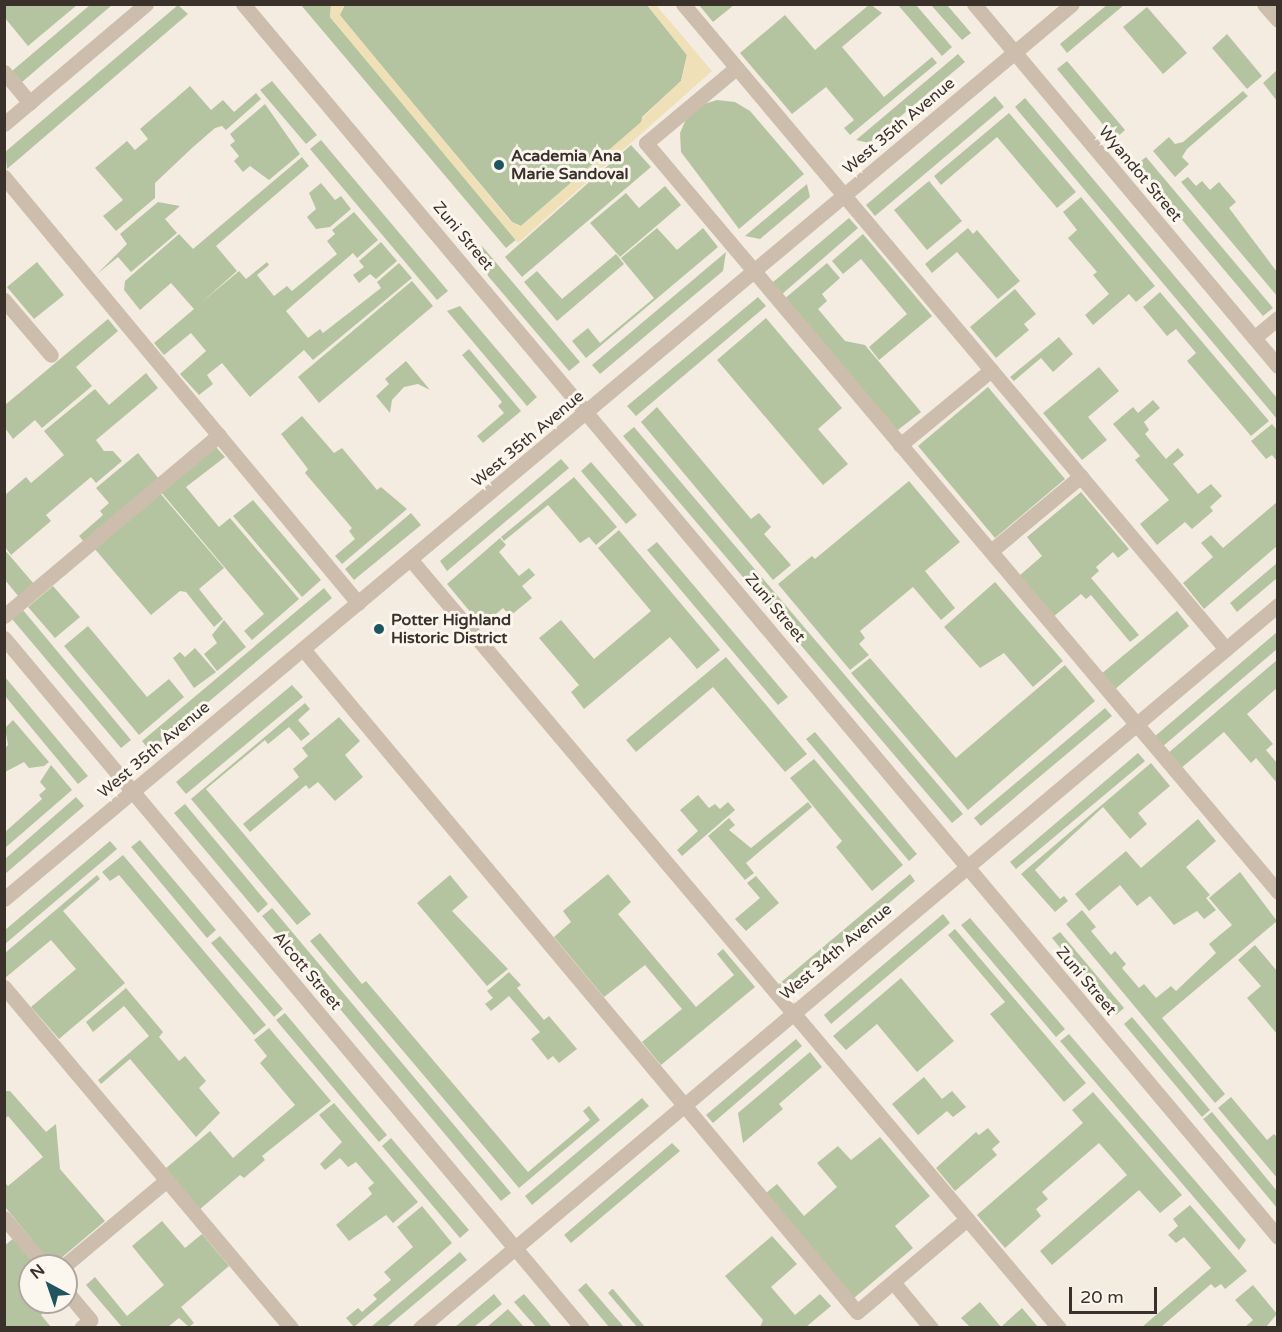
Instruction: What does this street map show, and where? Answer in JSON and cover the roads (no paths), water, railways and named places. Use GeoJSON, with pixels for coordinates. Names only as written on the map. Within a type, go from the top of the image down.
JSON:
{"type":"FeatureCollection","features":[{"type":"Feature","properties":{"kind":"street"},"geometry":{"type":"LineString","coordinates":[[4,124],[147,4]]}},
{"type":"Feature","properties":{"kind":"street","name":"Zuni Street"},"geometry":{"type":"LineString","coordinates":[[243,4],[589,412],[1278,1237]]}},
{"type":"Feature","properties":{"kind":"street"},"geometry":{"type":"LineString","coordinates":[[683,4],[1226,648]]}},
{"type":"Feature","properties":{"kind":"street","name":"Wyandot Street"},"geometry":{"type":"LineString","coordinates":[[974,4],[1278,366]]}},
{"type":"Feature","properties":{"kind":"street","name":"West 35th Avenue"},"geometry":{"type":"LineString","coordinates":[[4,899],[589,412],[1072,4]]}},
{"type":"Feature","properties":{"kind":"street"},"geometry":{"type":"LineString","coordinates":[[1264,4],[1278,20]]}},
{"type":"Feature","properties":{"kind":"street"},"geometry":{"type":"LineString","coordinates":[[736,68],[646,143],[1278,892]]}},
{"type":"Feature","properties":{"kind":"street"},"geometry":{"type":"LineString","coordinates":[[4,72],[30,103]]}},
{"type":"Feature","properties":{"kind":"street"},"geometry":{"type":"LineString","coordinates":[[4,177],[358,603]]}},
{"type":"Feature","properties":{"kind":"street"},"geometry":{"type":"LineString","coordinates":[[4,300],[51,355]]}},
{"type":"Feature","properties":{"kind":"street"},"geometry":{"type":"LineString","coordinates":[[1254,338],[1278,318]]}},
{"type":"Feature","properties":{"kind":"street"},"geometry":{"type":"LineString","coordinates":[[900,445],[991,370]]}},
{"type":"Feature","properties":{"kind":"street"},"geometry":{"type":"LineString","coordinates":[[4,616],[219,435]]}},
{"type":"Feature","properties":{"kind":"street"},"geometry":{"type":"LineString","coordinates":[[991,552],[1080,476]]}},
{"type":"Feature","properties":{"kind":"street"},"geometry":{"type":"LineString","coordinates":[[411,560],[1059,1328]]}},
{"type":"Feature","properties":{"kind":"street","name":"West 34th Avenue"},"geometry":{"type":"LineString","coordinates":[[420,1328],[966,866],[1278,606]]}},
{"type":"Feature","properties":{"kind":"street","name":"Alcott Street"},"geometry":{"type":"LineString","coordinates":[[4,638],[582,1328]]}},
{"type":"Feature","properties":{"kind":"street"},"geometry":{"type":"LineString","coordinates":[[303,649],[857,1312],[967,1219]]}},
{"type":"Feature","properties":{"kind":"street"},"geometry":{"type":"LineString","coordinates":[[4,987],[291,1328]]}},
{"type":"Feature","properties":{"kind":"street"},"geometry":{"type":"LineString","coordinates":[[78,1254],[167,1180]]}},
{"type":"Feature","properties":{"kind":"street"},"geometry":{"type":"LineString","coordinates":[[4,1218],[35,1254]]}},
{"type":"Feature","properties":{"kind":"street"},"geometry":{"type":"LineString","coordinates":[[892,1282],[931,1328]]}},
{"type":"Feature","properties":{"kind":"street"},"geometry":{"type":"LineString","coordinates":[[78,1306],[90,1320],[81,1328]]}},
{"type":"Feature","properties":{"kind":"place","name":"Academia Ana Marie Sandoval"},"geometry":{"type":"Point","coordinates":[499,165]}},
{"type":"Feature","properties":{"kind":"place","name":"Potter Highland Historic District"},"geometry":{"type":"Point","coordinates":[379,629]}}]}
